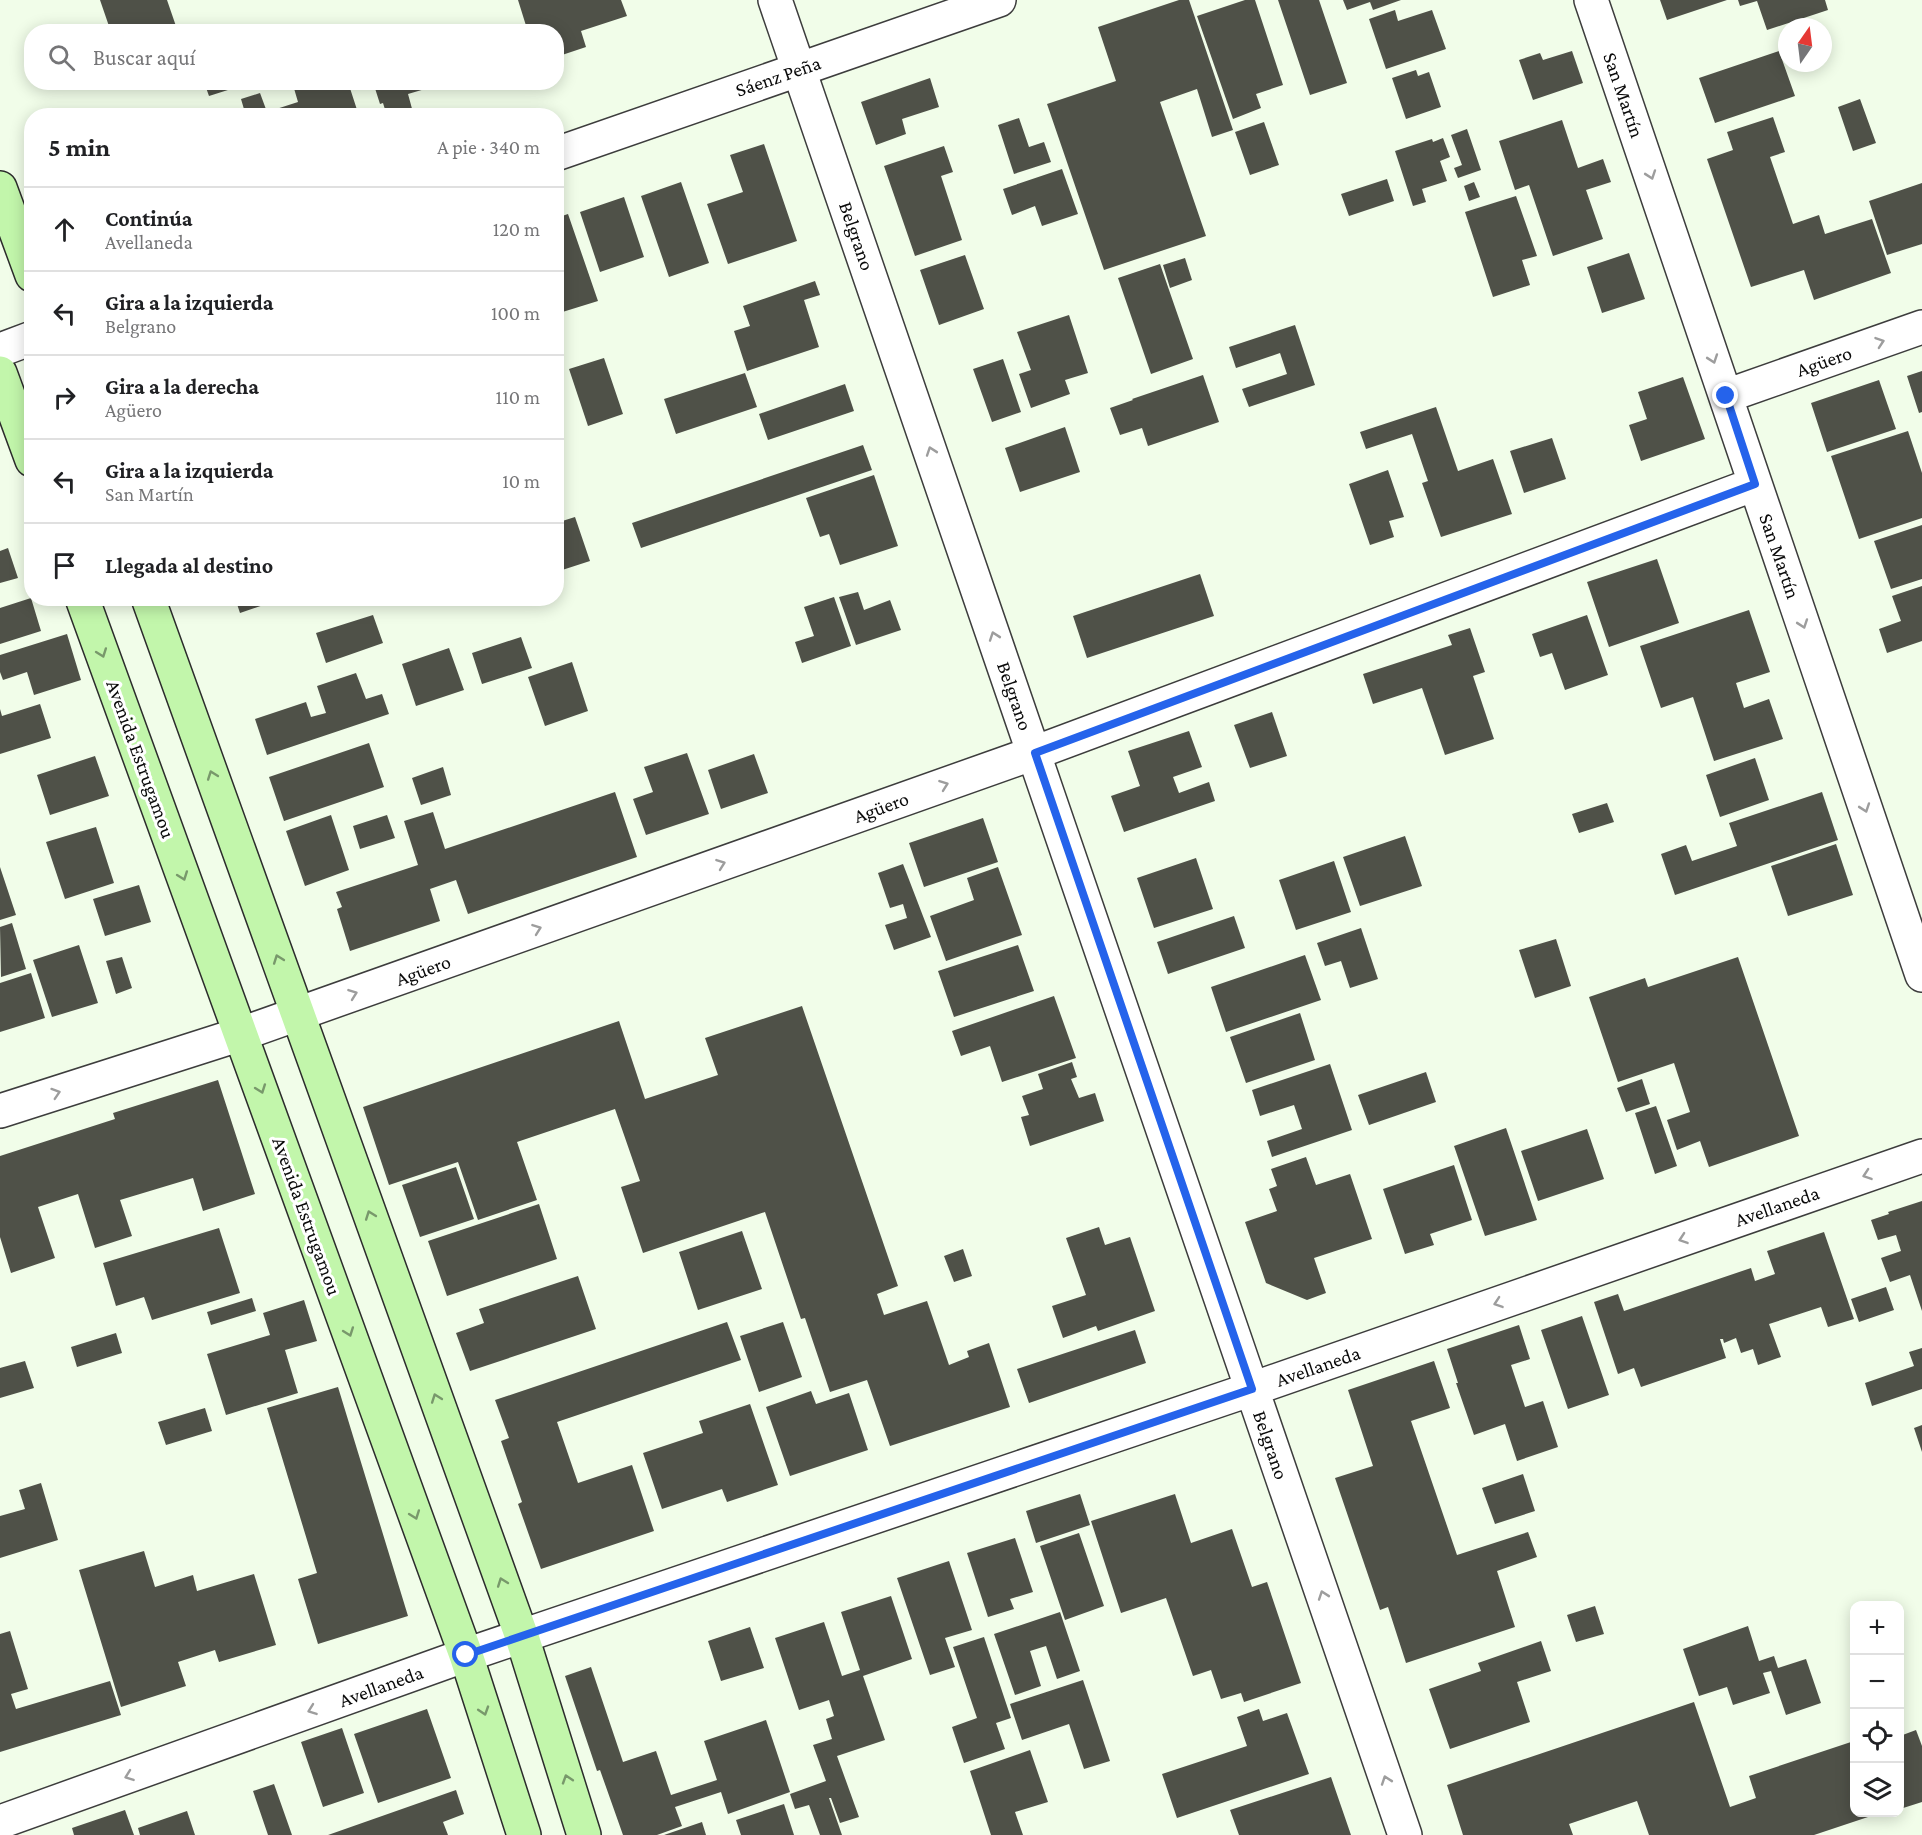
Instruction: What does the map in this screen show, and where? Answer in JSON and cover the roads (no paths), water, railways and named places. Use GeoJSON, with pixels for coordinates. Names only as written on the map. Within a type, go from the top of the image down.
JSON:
{"type":"FeatureCollection","features":[{"type":"Feature","properties":{"kind":"main road"},"geometry":{"type":"LineString","coordinates":[[0,188],[24,253]]}},
{"type":"Feature","properties":{"kind":"main road"},"geometry":{"type":"LineString","coordinates":[[0,373],[24,438]]}},
{"type":"Feature","properties":{"kind":"main road","name":"Avenida Estrugamou"},"geometry":{"type":"LineString","coordinates":[[85,606],[466,1655],[525,1835]]}},
{"type":"Feature","properties":{"kind":"main road"},"geometry":{"type":"LineString","coordinates":[[151,606],[522,1637],[585,1835]]}},
{"type":"Feature","properties":{"kind":"street","name":"Belgrano"},"geometry":{"type":"LineString","coordinates":[[775,0],[1405,1835]]}},
{"type":"Feature","properties":{"kind":"street","name":"Sáenz Peña"},"geometry":{"type":"LineString","coordinates":[[564,151],[999,0]]}},
{"type":"Feature","properties":{"kind":"street","name":"San Martín"},"geometry":{"type":"LineString","coordinates":[[1591,0],[1922,975]]}},
{"type":"Feature","properties":{"kind":"street","name":"Agüero"},"geometry":{"type":"LineString","coordinates":[[1726,396],[1922,327]]}},
{"type":"Feature","properties":{"kind":"street"},"geometry":{"type":"LineString","coordinates":[[0,350],[24,341]]}},
{"type":"Feature","properties":{"kind":"street","name":"Agüero"},"geometry":{"type":"LineString","coordinates":[[0,1111],[241,1034],[1035,753],[1755,484]]}},
{"type":"Feature","properties":{"kind":"street","name":"Avellaneda"},"geometry":{"type":"LineString","coordinates":[[0,1822],[466,1655],[1252,1389],[1922,1156]]}}]}
